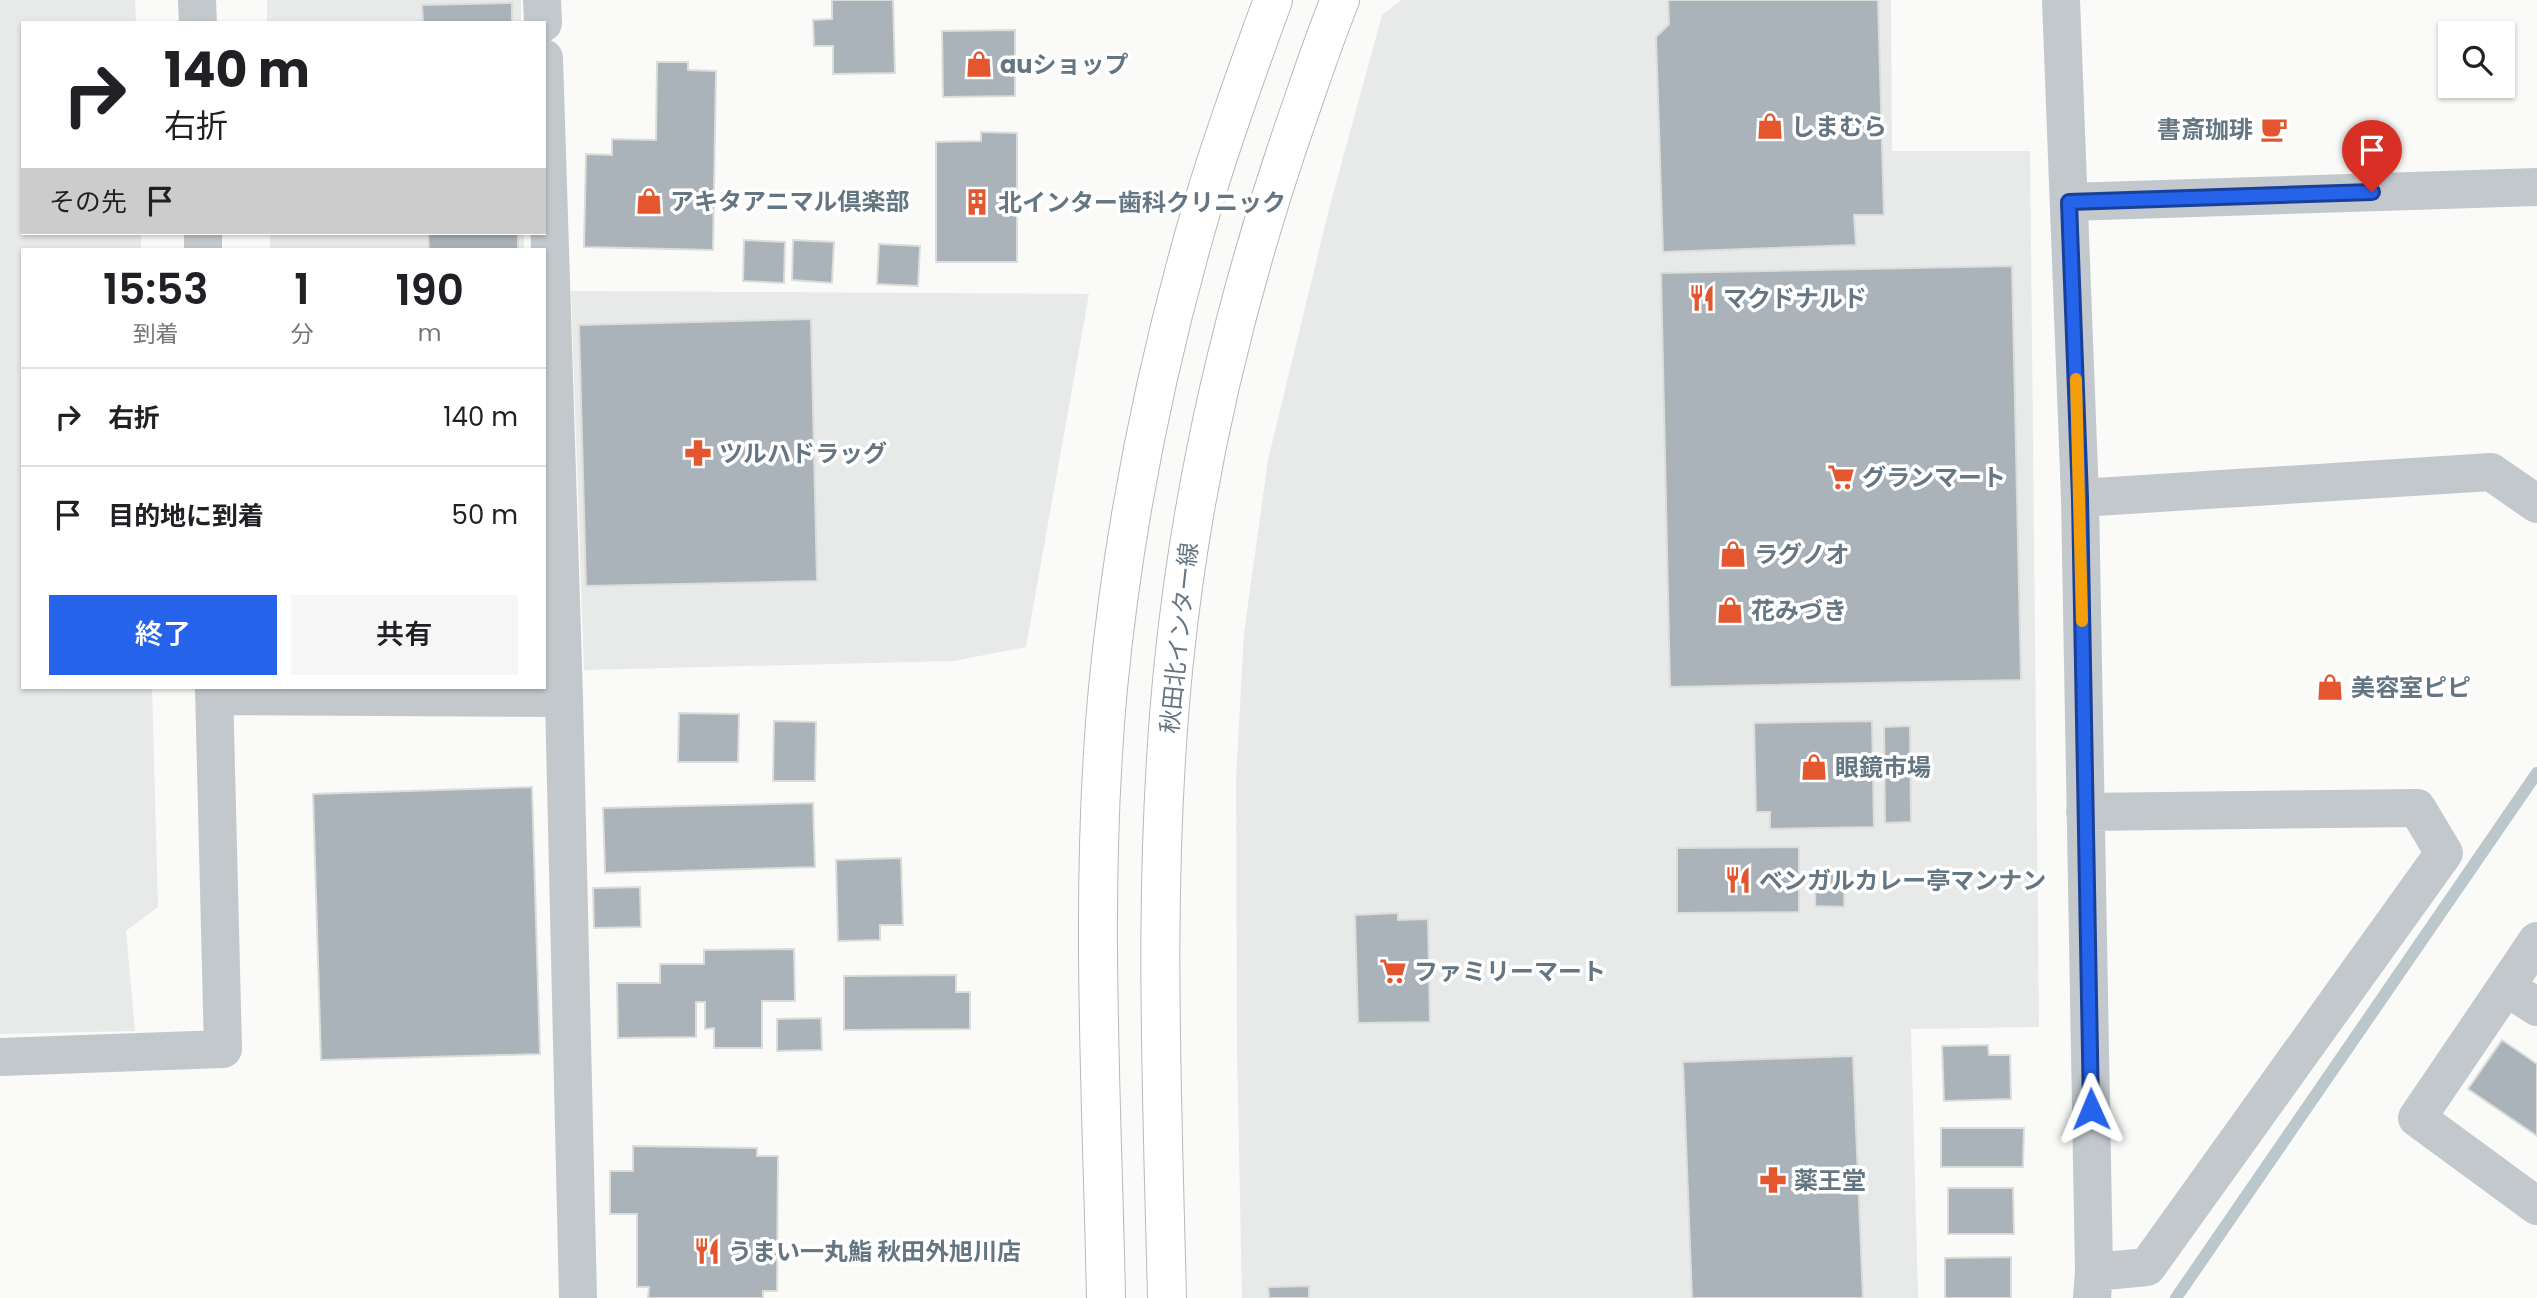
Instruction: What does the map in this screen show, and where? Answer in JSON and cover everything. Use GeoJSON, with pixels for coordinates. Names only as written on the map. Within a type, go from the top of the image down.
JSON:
{"type":"FeatureCollection","features":[{"type":"Feature","properties":{"kind":"main road"},"geometry":{"type":"LineString","coordinates":[[1106,1298],[1097,984],[1098,894],[1108,690],[1120,584],[1133,495],[1182,281],[1226,132],[1273,0]]}},
{"type":"Feature","properties":{"kind":"main road","name":"秋田北インター線"},"geometry":{"type":"LineString","coordinates":[[1167,1298],[1161,1058],[1161,878],[1172,675],[1186,560],[1221,380],[1255,249],[1279,172],[1340,0]]}},
{"type":"Feature","properties":{"kind":"street"},"geometry":{"type":"LineString","coordinates":[[197,0],[198,21]]}},
{"type":"Feature","properties":{"kind":"street"},"geometry":{"type":"LineString","coordinates":[[542,0],[543,21]]}},
{"type":"Feature","properties":{"kind":"street"},"geometry":{"type":"LineString","coordinates":[[2061,0],[2080,498],[2085,812],[2093,1285],[2147,1267],[2444,853],[2417,808],[2085,812]]}},
{"type":"Feature","properties":{"kind":"street"},"geometry":{"type":"LineString","coordinates":[[546,122],[564,698],[578,1298]]}},
{"type":"Feature","properties":{"kind":"street"},"geometry":{"type":"LineString","coordinates":[[2069,202],[2537,187]]}},
{"type":"Feature","properties":{"kind":"street"},"geometry":{"type":"LineString","coordinates":[[2080,498],[2491,472],[2537,504]]}},
{"type":"Feature","properties":{"kind":"street"},"geometry":{"type":"LineString","coordinates":[[0,1057],[223,1049],[214,692],[564,698]]}},
{"type":"Feature","properties":{"kind":"street"},"geometry":{"type":"LineString","coordinates":[[2537,941],[2521,997],[2417,1118],[2537,1206]]}},
{"type":"Feature","properties":{"kind":"shaded area"},"geometry":{"type":"Polygon","coordinates":[[[0,0],[135,0],[136,21],[21,21],[21,235],[141,235],[141,248],[21,248],[21,689],[152,689],[158,907],[126,931],[135,1031],[0,1034],[0,0]]]}},
{"type":"Feature","properties":{"kind":"shaded area"},"geometry":{"type":"Polygon","coordinates":[[[267,0],[521,0],[521,21],[267,21],[267,0]]]}},
{"type":"Feature","properties":{"kind":"shaded area"},"geometry":{"type":"Polygon","coordinates":[[[1401,0],[1891,0],[1892,151],[2030,151],[2039,1027],[1911,1029],[1918,1298],[1242,1298],[1237,1049],[1236,779],[1244,633],[1268,460],[1329,209],[1382,15],[1401,0]]]}},
{"type":"Feature","properties":{"kind":"shaded area"},"geometry":{"type":"Polygon","coordinates":[[[270,235],[524,235],[524,248],[270,248],[270,235]]]}},
{"type":"Feature","properties":{"kind":"shaded area"},"geometry":{"type":"Polygon","coordinates":[[[571,291],[1089,294],[1026,647],[954,661],[584,670],[571,291]]]}},
{"type":"Feature","properties":{"kind":"building"},"geometry":{"type":"Polygon","coordinates":[[[832,0],[893,0],[895,73],[833,74],[833,46],[814,46],[813,20],[832,19],[832,0]]]}},
{"type":"Feature","properties":{"kind":"building","name":"しまむら"},"geometry":{"type":"Polygon","coordinates":[[[1668,0],[1878,0],[1884,215],[1854,215],[1856,245],[1663,252],[1656,37],[1669,24],[1668,0]]]}},
{"type":"Feature","properties":{"kind":"building"},"geometry":{"type":"Polygon","coordinates":[[[512,3],[512,21],[423,21],[422,5],[512,3]]]}},
{"type":"Feature","properties":{"kind":"building","name":"auショップ"},"geometry":{"type":"Polygon","coordinates":[[[1015,30],[1015,96],[943,97],[942,31],[1015,30]]]}},
{"type":"Feature","properties":{"kind":"building","name":"アキタアニマル倶楽部"},"geometry":{"type":"Polygon","coordinates":[[[657,62],[688,62],[688,70],[716,71],[713,250],[584,247],[586,154],[612,155],[612,139],[656,140],[657,62]]]}},
{"type":"Feature","properties":{"kind":"building","name":"北インター歯科クリニック"},"geometry":{"type":"Polygon","coordinates":[[[981,132],[1017,133],[1017,262],[936,262],[936,142],[981,141],[981,132]]]}},
{"type":"Feature","properties":{"kind":"building"},"geometry":{"type":"Polygon","coordinates":[[[428,235],[518,235],[518,248],[429,248],[428,235]]]}},
{"type":"Feature","properties":{"kind":"building"},"geometry":{"type":"Polygon","coordinates":[[[744,240],[785,242],[784,283],[743,281],[744,240]]]}},
{"type":"Feature","properties":{"kind":"building"},"geometry":{"type":"Polygon","coordinates":[[[793,240],[834,242],[832,283],[792,280],[793,240]]]}},
{"type":"Feature","properties":{"kind":"building"},"geometry":{"type":"Polygon","coordinates":[[[879,244],[920,246],[918,286],[877,284],[879,244]]]}},
{"type":"Feature","properties":{"kind":"building","name":"グランマート"},"geometry":{"type":"Polygon","coordinates":[[[2012,266],[2021,680],[1670,687],[1661,273],[2012,266]]]}},
{"type":"Feature","properties":{"kind":"building","name":"ツルハドラッグ"},"geometry":{"type":"Polygon","coordinates":[[[811,319],[817,581],[586,586],[579,325],[811,319]]]}},
{"type":"Feature","properties":{"kind":"building"},"geometry":{"type":"Polygon","coordinates":[[[679,713],[739,714],[738,762],[678,762],[679,713]]]}},
{"type":"Feature","properties":{"kind":"building"},"geometry":{"type":"Polygon","coordinates":[[[774,721],[816,722],[815,781],[773,781],[774,721]]]}},
{"type":"Feature","properties":{"kind":"building","name":"眼鏡市場"},"geometry":{"type":"Polygon","coordinates":[[[1872,721],[1874,827],[1770,829],[1770,812],[1756,812],[1754,723],[1872,721]]]}},
{"type":"Feature","properties":{"kind":"building"},"geometry":{"type":"Polygon","coordinates":[[[1910,726],[1911,822],[1885,823],[1884,727],[1910,726]]]}},
{"type":"Feature","properties":{"kind":"building"},"geometry":{"type":"Polygon","coordinates":[[[532,787],[540,1054],[321,1060],[313,794],[532,787]]]}},
{"type":"Feature","properties":{"kind":"building"},"geometry":{"type":"Polygon","coordinates":[[[813,803],[815,867],[605,873],[603,808],[813,803]]]}},
{"type":"Feature","properties":{"kind":"building","name":"ベンガルカレー亭マンナン"},"geometry":{"type":"Polygon","coordinates":[[[1799,847],[1799,912],[1677,913],[1677,848],[1799,847]]]}},
{"type":"Feature","properties":{"kind":"building"},"geometry":{"type":"Polygon","coordinates":[[[901,858],[903,925],[880,925],[880,940],[838,941],[836,860],[901,858]]]}},
{"type":"Feature","properties":{"kind":"building"},"geometry":{"type":"Polygon","coordinates":[[[1816,872],[1845,872],[1844,907],[1815,906],[1816,872]]]}},
{"type":"Feature","properties":{"kind":"building"},"geometry":{"type":"Polygon","coordinates":[[[640,887],[641,927],[594,928],[593,888],[640,887]]]}},
{"type":"Feature","properties":{"kind":"building","name":"ファミリーマート"},"geometry":{"type":"Polygon","coordinates":[[[1398,913],[1398,920],[1428,919],[1430,1022],[1358,1023],[1355,915],[1398,913]]]}},
{"type":"Feature","properties":{"kind":"building"},"geometry":{"type":"Polygon","coordinates":[[[794,949],[795,1001],[762,1001],[762,1048],[714,1048],[714,1028],[705,1029],[705,1002],[696,1002],[696,1037],[618,1038],[617,983],[660,983],[660,964],[704,964],[704,950],[794,949]]]}},
{"type":"Feature","properties":{"kind":"building"},"geometry":{"type":"Polygon","coordinates":[[[956,975],[956,992],[970,992],[970,1029],[844,1030],[844,976],[956,975]]]}},
{"type":"Feature","properties":{"kind":"building"},"geometry":{"type":"Polygon","coordinates":[[[821,1018],[822,1050],[777,1051],[777,1019],[821,1018]]]}},
{"type":"Feature","properties":{"kind":"building"},"geometry":{"type":"Polygon","coordinates":[[[2502,1040],[2537,1064],[2537,1136],[2468,1089],[2502,1040]]]}},
{"type":"Feature","properties":{"kind":"building"},"geometry":{"type":"Polygon","coordinates":[[[1988,1045],[1989,1055],[2010,1055],[2011,1099],[1944,1101],[1942,1046],[1988,1045]]]}},
{"type":"Feature","properties":{"kind":"building","name":"薬王堂"},"geometry":{"type":"Polygon","coordinates":[[[1853,1056],[1863,1298],[1692,1298],[1683,1062],[1853,1056]]]}},
{"type":"Feature","properties":{"kind":"building"},"geometry":{"type":"Polygon","coordinates":[[[1941,1128],[2024,1128],[2023,1167],[1941,1167],[1941,1128]]]}},
{"type":"Feature","properties":{"kind":"building","name":"うまい一丸鮨 秋田外旭川店"},"geometry":{"type":"Polygon","coordinates":[[[633,1146],[757,1148],[757,1156],[778,1156],[777,1291],[763,1291],[763,1298],[648,1298],[649,1287],[637,1287],[637,1214],[610,1214],[610,1171],[633,1171],[633,1146]]]}},
{"type":"Feature","properties":{"kind":"building"},"geometry":{"type":"Polygon","coordinates":[[[1948,1188],[2013,1188],[2014,1234],[1948,1234],[1948,1188]]]}},
{"type":"Feature","properties":{"kind":"building"},"geometry":{"type":"Polygon","coordinates":[[[2011,1257],[2011,1298],[1945,1298],[1945,1258],[2011,1257]]]}},
{"type":"Feature","properties":{"kind":"building"},"geometry":{"type":"Polygon","coordinates":[[[1309,1286],[1309,1298],[1269,1298],[1268,1287],[1309,1286]]]}},
{"type":"Feature","properties":{"kind":"waterway"},"geometry":{"type":"LineString","coordinates":[[2176,1298],[2537,773]]}},
{"type":"Feature","properties":{"kind":"slow traffic"},"geometry":{"type":"LineString","coordinates":[[2076,379],[2082,621]]}},
{"type":"Feature","properties":{"kind":"place","name":"auショップ"},"geometry":{"type":"Point","coordinates":[979,64]}},
{"type":"Feature","properties":{"kind":"place","name":"しまむら"},"geometry":{"type":"Point","coordinates":[1770,126]}},
{"type":"Feature","properties":{"kind":"place","name":"書斎珈琲"},"geometry":{"type":"Point","coordinates":[2274,129]}},
{"type":"Feature","properties":{"kind":"place","name":"アキタアニマル倶楽部"},"geometry":{"type":"Point","coordinates":[649,201]}},
{"type":"Feature","properties":{"kind":"place","name":"北インター歯科クリニック"},"geometry":{"type":"Point","coordinates":[977,202]}},
{"type":"Feature","properties":{"kind":"place","name":"マクドナルド"},"geometry":{"type":"Point","coordinates":[1702,298]}},
{"type":"Feature","properties":{"kind":"place","name":"ツルハドラッグ"},"geometry":{"type":"Point","coordinates":[698,453]}},
{"type":"Feature","properties":{"kind":"place","name":"グランマート"},"geometry":{"type":"Point","coordinates":[1841,477]}},
{"type":"Feature","properties":{"kind":"place","name":"ラグノオ"},"geometry":{"type":"Point","coordinates":[1733,554]}},
{"type":"Feature","properties":{"kind":"place","name":"花みづき"},"geometry":{"type":"Point","coordinates":[1730,610]}},
{"type":"Feature","properties":{"kind":"place","name":"美容室ピピ"},"geometry":{"type":"Point","coordinates":[2330,687]}},
{"type":"Feature","properties":{"kind":"place","name":"眼鏡市場"},"geometry":{"type":"Point","coordinates":[1814,767]}},
{"type":"Feature","properties":{"kind":"place","name":"ベンガルカレー亭マンナン"},"geometry":{"type":"Point","coordinates":[1738,880]}},
{"type":"Feature","properties":{"kind":"place","name":"ファミリーマート"},"geometry":{"type":"Point","coordinates":[1393,971]}},
{"type":"Feature","properties":{"kind":"place","name":"薬王堂"},"geometry":{"type":"Point","coordinates":[1773,1180]}},
{"type":"Feature","properties":{"kind":"place","name":"うまい一丸鮨 秋田外旭川店"},"geometry":{"type":"Point","coordinates":[707,1251]}},
{"type":"Feature","properties":{"kind":"route"},"geometry":{"type":"LineString","coordinates":[[2091,1109],[2080,498],[2069,202],[2372,192]]}}]}
